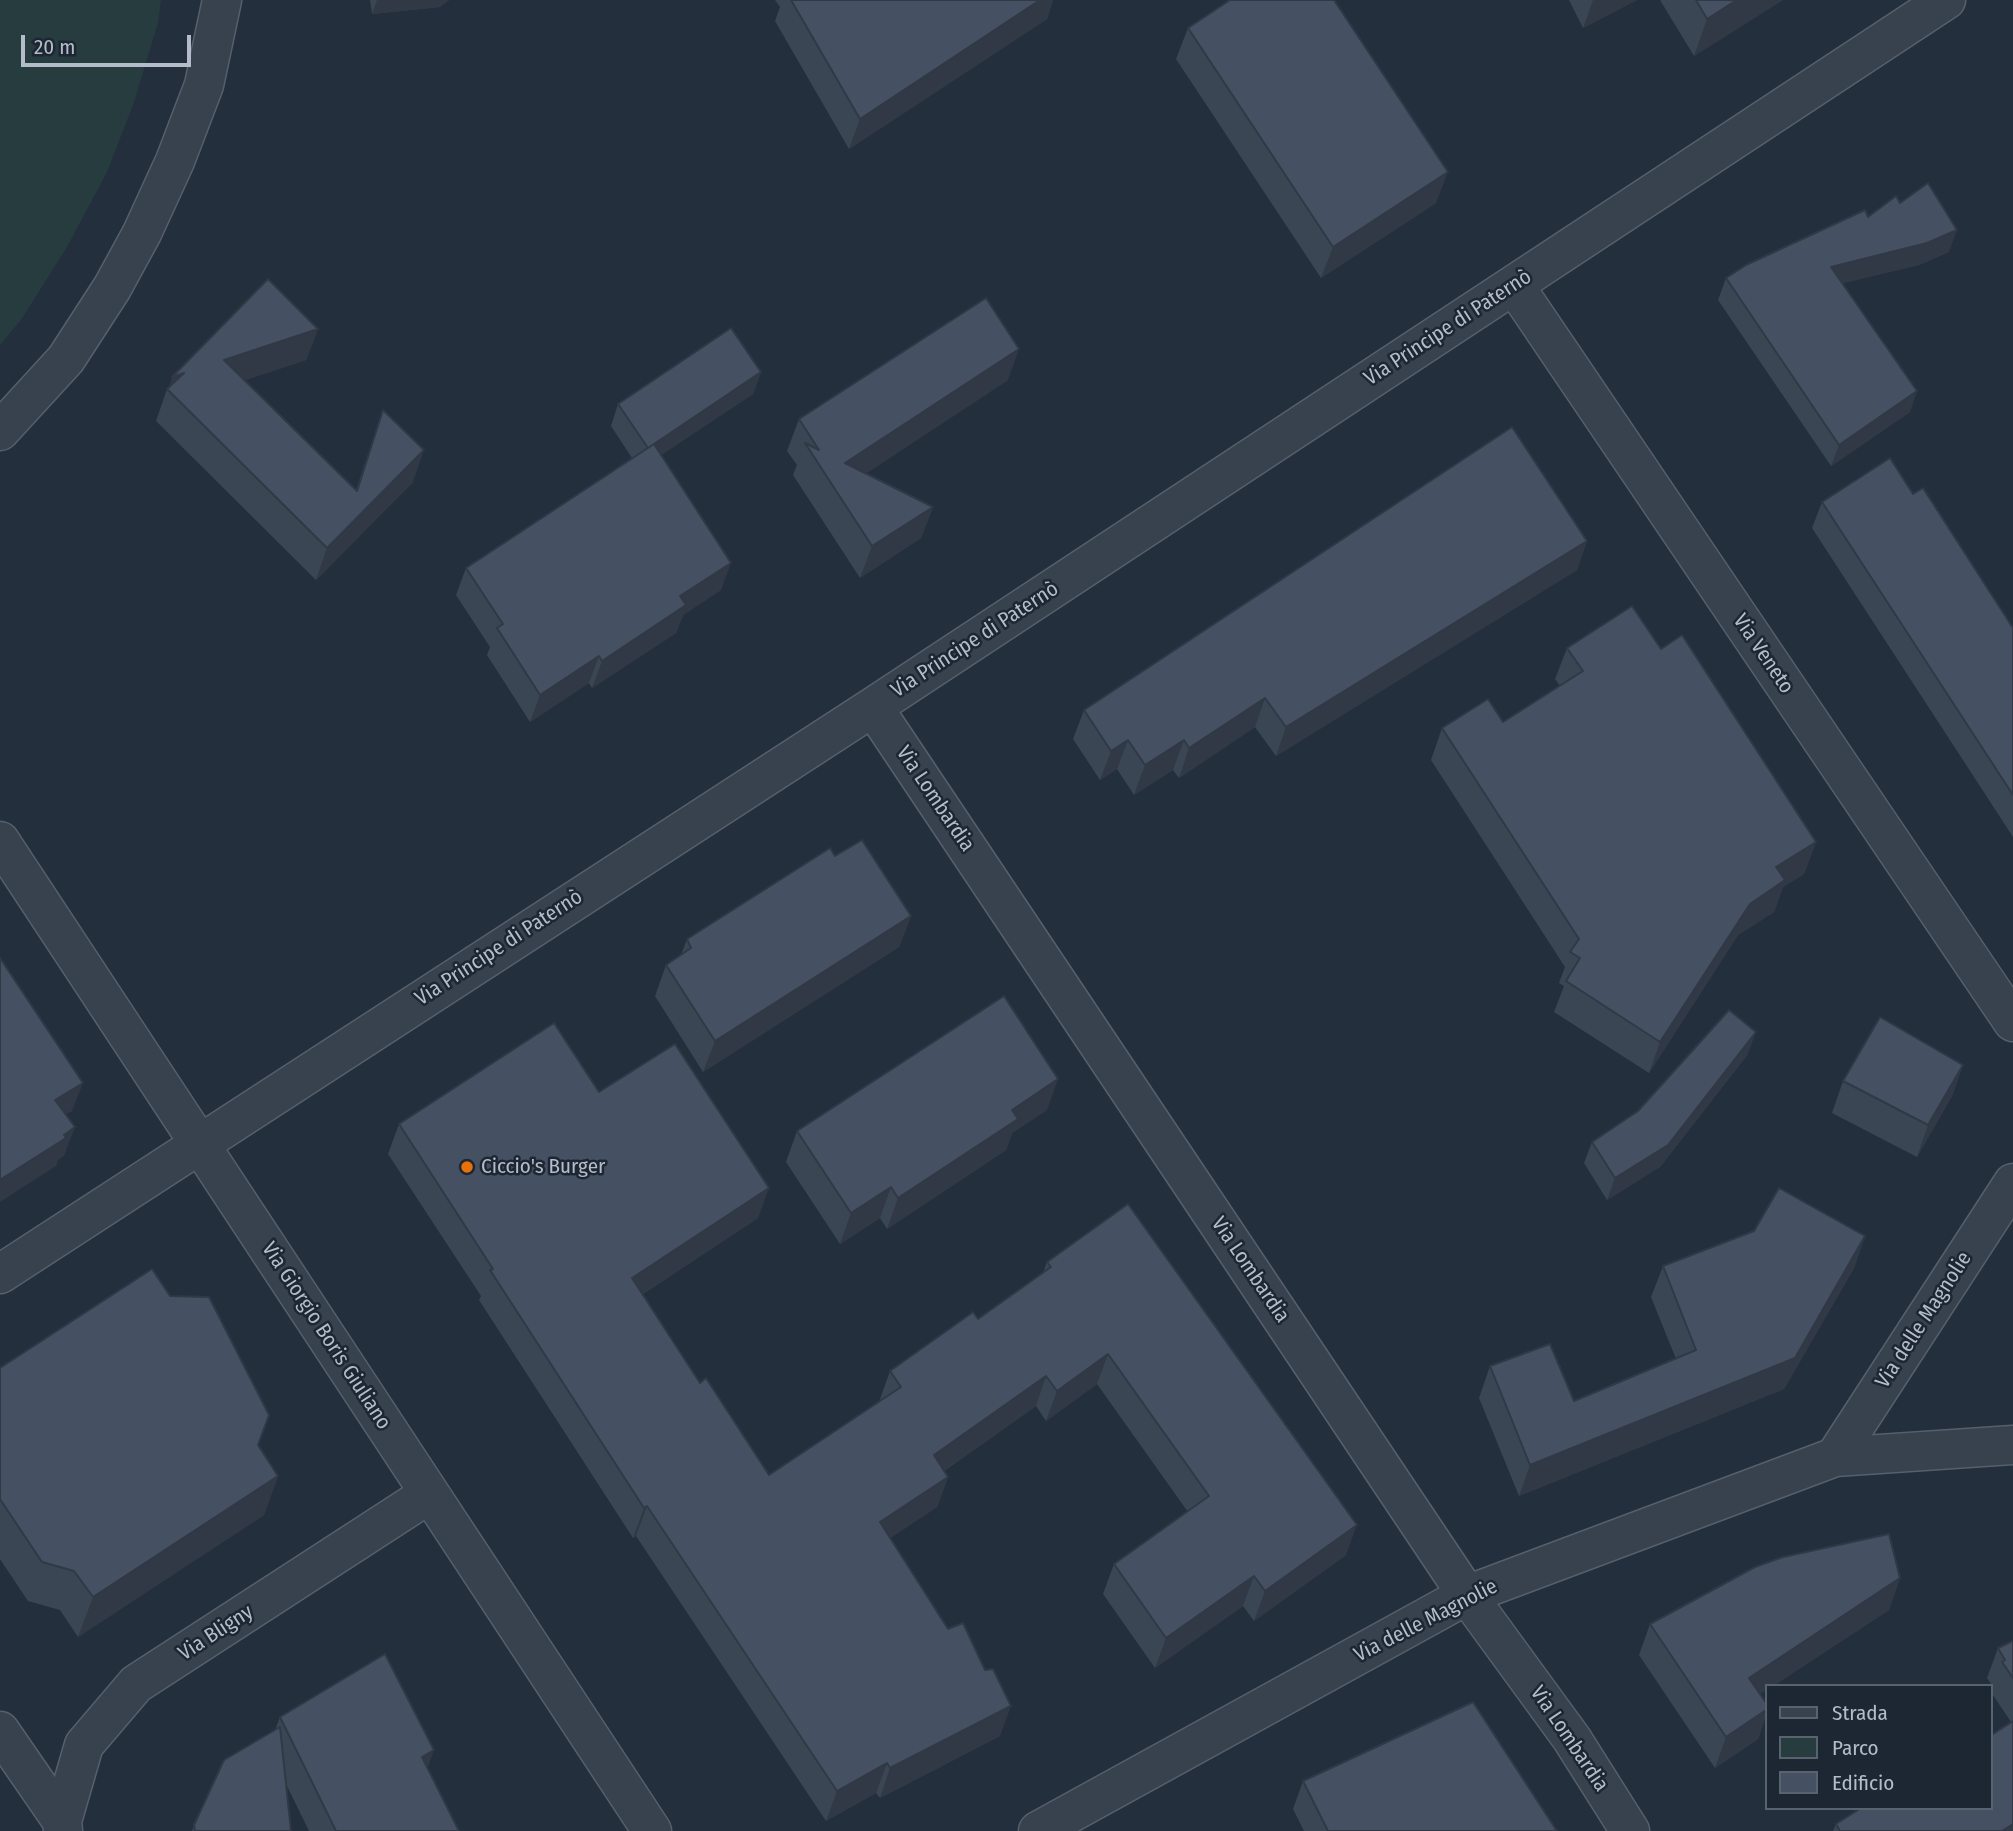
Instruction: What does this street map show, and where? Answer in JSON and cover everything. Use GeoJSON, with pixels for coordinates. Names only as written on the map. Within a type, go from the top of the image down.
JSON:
{"type":"FeatureCollection","features":[{"type":"Feature","properties":{"kind":"street"},"geometry":{"type":"LineString","coordinates":[[0,431],[66,359],[112,288],[142,233],[175,162],[204,85],[222,0]]}},
{"type":"Feature","properties":{"kind":"street","name":"Via Principe di Paternò"},"geometry":{"type":"LineString","coordinates":[[0,1274],[873,707],[1946,0]]}},
{"type":"Feature","properties":{"kind":"street","name":"Via Veneto"},"geometry":{"type":"LineString","coordinates":[[1514,285],[2013,1023]]}},
{"type":"Feature","properties":{"kind":"street","name":"Via Lombardia"},"geometry":{"type":"LineString","coordinates":[[873,707],[1467,1595],[1572,1739],[1630,1831]]}},
{"type":"Feature","properties":{"kind":"street","name":"Via Giorgio Boris Giuliano"},"geometry":{"type":"LineString","coordinates":[[0,841],[652,1831]]}},
{"type":"Feature","properties":{"kind":"street","name":"Via delle Magnolie"},"geometry":{"type":"LineString","coordinates":[[1835,1457],[2013,1183]]}},
{"type":"Feature","properties":{"kind":"street","name":"Via delle Magnolie"},"geometry":{"type":"LineString","coordinates":[[1038,1831],[1467,1595],[1835,1457],[2013,1445]]}},
{"type":"Feature","properties":{"kind":"street","name":"Via Bligny"},"geometry":{"type":"LineString","coordinates":[[62,1826],[84,1745],[136,1684],[429,1494]]}},
{"type":"Feature","properties":{"kind":"street"},"geometry":{"type":"LineString","coordinates":[[0,1731],[62,1826]]}},
{"type":"Feature","properties":{"kind":"green space"},"geometry":{"type":"Polygon","coordinates":[[[0,0],[161,0],[158,23],[133,105],[107,172],[67,247],[21,320],[0,345],[0,0]]]}},
{"type":"Feature","properties":{"kind":"building"},"geometry":{"type":"Polygon","coordinates":[[[791,0],[1040,0],[860,119],[791,0]]]}},
{"type":"Feature","properties":{"kind":"building"},"geometry":{"type":"Polygon","coordinates":[[[1230,0],[1334,0],[1448,172],[1333,247],[1188,28],[1230,0]]]}},
{"type":"Feature","properties":{"kind":"building"},"geometry":{"type":"Polygon","coordinates":[[[1696,0],[1737,0],[1707,19],[1696,0]]]}},
{"type":"Feature","properties":{"kind":"building"},"geometry":{"type":"Polygon","coordinates":[[[1928,183],[1957,230],[1927,243],[1831,267],[1917,391],[1839,445],[1726,278],[1746,265],[1865,210],[1868,217],[1896,196],[1900,203],[1928,183]]]}},
{"type":"Feature","properties":{"kind":"building"},"geometry":{"type":"Polygon","coordinates":[[[268,279],[318,329],[224,360],[357,491],[383,410],[424,450],[327,548],[167,389],[184,373],[172,377],[268,279]]]}},
{"type":"Feature","properties":{"kind":"building"},"geometry":{"type":"Polygon","coordinates":[[[986,298],[1019,349],[845,463],[933,507],[872,546],[805,443],[819,450],[799,419],[986,298]]]}},
{"type":"Feature","properties":{"kind":"building"},"geometry":{"type":"Polygon","coordinates":[[[731,328],[761,372],[648,448],[618,404],[731,328]]]}},
{"type":"Feature","properties":{"kind":"building"},"geometry":{"type":"Polygon","coordinates":[[[1512,427],[1587,541],[1286,727],[1265,698],[1189,748],[1184,740],[1145,765],[1128,740],[1111,751],[1084,710],[1512,427]]]}},
{"type":"Feature","properties":{"kind":"building"},"geometry":{"type":"Polygon","coordinates":[[[654,444],[731,563],[680,596],[686,605],[602,661],[599,656],[540,695],[497,628],[503,624],[466,568],[654,444]]]}},
{"type":"Feature","properties":{"kind":"building"},"geometry":{"type":"Polygon","coordinates":[[[1890,458],[1913,494],[1923,488],[2013,628],[2013,795],[1822,502],[1890,458]]]}},
{"type":"Feature","properties":{"kind":"building"},"geometry":{"type":"Polygon","coordinates":[[[1632,606],[1661,649],[1682,635],[1816,842],[1776,867],[1785,880],[1750,904],[1660,1042],[1566,981],[1580,958],[1570,952],[1579,939],[1442,728],[1488,699],[1503,722],[1583,671],[1567,648],[1632,606]]]}},
{"type":"Feature","properties":{"kind":"building"},"geometry":{"type":"Polygon","coordinates":[[[862,840],[911,916],[715,1041],[666,965],[691,948],[687,939],[830,848],[835,856],[862,840]]]}},
{"type":"Feature","properties":{"kind":"building"},"geometry":{"type":"Polygon","coordinates":[[[0,958],[83,1083],[55,1100],[75,1127],[64,1135],[66,1138],[0,1180],[0,958]]]}},
{"type":"Feature","properties":{"kind":"building"},"geometry":{"type":"Polygon","coordinates":[[[1004,996],[1058,1079],[1012,1110],[1018,1119],[898,1198],[891,1187],[851,1213],[797,1131],[1004,996]]]}},
{"type":"Feature","properties":{"kind":"building"},"geometry":{"type":"Polygon","coordinates":[[[1729,1010],[1756,1032],[1668,1145],[1615,1178],[1592,1142],[1638,1111],[1729,1010]]]}},
{"type":"Feature","properties":{"kind":"building"},"geometry":{"type":"Polygon","coordinates":[[[1880,1017],[1963,1065],[1928,1125],[1843,1081],[1880,1017]]]}},
{"type":"Feature","properties":{"kind":"building"},"geometry":{"type":"Polygon","coordinates":[[[554,1023],[599,1092],[675,1044],[769,1188],[632,1278],[700,1383],[706,1378],[769,1475],[901,1387],[890,1371],[973,1312],[978,1319],[1051,1267],[1047,1262],[1128,1204],[1357,1525],[1265,1591],[1254,1576],[1166,1638],[1114,1564],[1209,1496],[1108,1354],[1057,1391],[1046,1376],[934,1455],[948,1477],[880,1522],[948,1629],[963,1623],[985,1670],[993,1669],[1011,1706],[890,1768],[887,1763],[837,1791],[647,1506],[644,1508],[399,1124],[554,1023]]]}},
{"type":"Feature","properties":{"kind":"building"},"geometry":{"type":"Polygon","coordinates":[[[1779,1188],[1865,1236],[1795,1358],[1530,1465],[1490,1366],[1550,1344],[1574,1401],[1696,1350],[1663,1266],[1754,1231],[1779,1188]]]}},
{"type":"Feature","properties":{"kind":"building"},"geometry":{"type":"Polygon","coordinates":[[[152,1269],[170,1296],[209,1297],[269,1415],[258,1445],[278,1476],[93,1597],[74,1571],[42,1562],[0,1499],[0,1368],[152,1269]]]}},
{"type":"Feature","properties":{"kind":"building"},"geometry":{"type":"Polygon","coordinates":[[[1889,1534],[1900,1578],[1749,1678],[1764,1700],[1764,1711],[1726,1737],[1650,1624],[1755,1567],[1783,1557],[1889,1534]]]}},
{"type":"Feature","properties":{"kind":"building"},"geometry":{"type":"Polygon","coordinates":[[[2013,1641],[2013,1678],[2002,1662],[2005,1660],[1998,1648],[2013,1641]]]}},
{"type":"Feature","properties":{"kind":"building"},"geometry":{"type":"Polygon","coordinates":[[[385,1654],[434,1750],[422,1757],[459,1831],[336,1831],[280,1717],[385,1654]]]}},
{"type":"Feature","properties":{"kind":"building"},"geometry":{"type":"Polygon","coordinates":[[[1473,1702],[1557,1831],[1328,1831],[1303,1781],[1473,1702]]]}},
{"type":"Feature","properties":{"kind":"building"},"geometry":{"type":"Polygon","coordinates":[[[2013,1721],[2013,1824],[2002,1831],[1840,1831],[1836,1824],[1858,1810],[1992,1810],[1992,1735],[2013,1721]]]}},
{"type":"Feature","properties":{"kind":"building"},"geometry":{"type":"Polygon","coordinates":[[[280,1727],[291,1831],[195,1831],[194,1825],[224,1760],[280,1727]]]}},
{"type":"Feature","properties":{"kind":"place","name":"Ciccio's Burger"},"geometry":{"type":"Point","coordinates":[467,1167]}}]}
